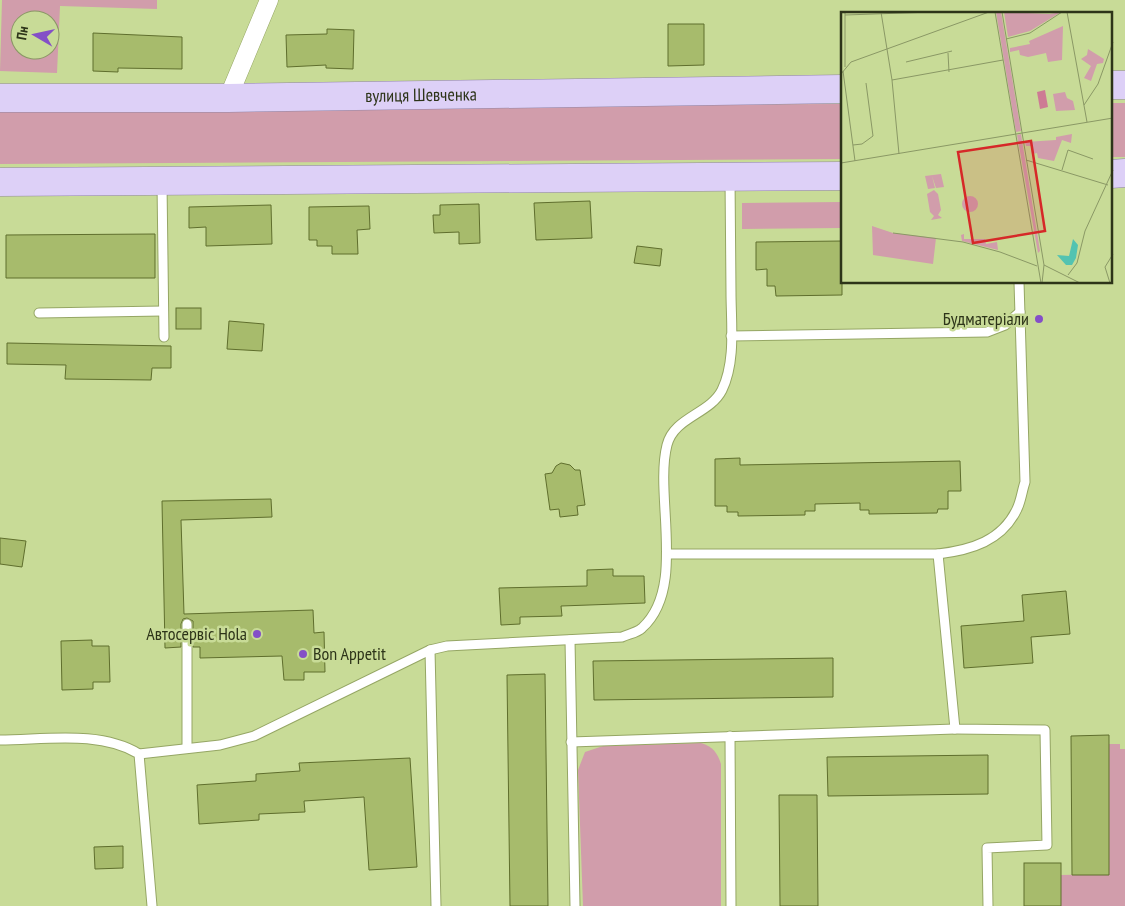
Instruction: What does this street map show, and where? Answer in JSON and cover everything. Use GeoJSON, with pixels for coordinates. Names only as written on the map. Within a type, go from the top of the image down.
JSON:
{"type":"FeatureCollection","features":[{"type":"Feature","properties":{"kind":"main road"},"geometry":{"type":"LineString","coordinates":[[1112,85],[1125,85]]}},
{"type":"Feature","properties":{"kind":"main road","name":"вулиця Шевченка"},"geometry":{"type":"LineString","coordinates":[[0,98],[228,98],[841,89]]}},
{"type":"Feature","properties":{"kind":"main road"},"geometry":{"type":"LineString","coordinates":[[1112,174],[1125,173]]}},
{"type":"Feature","properties":{"kind":"main road"},"geometry":{"type":"LineString","coordinates":[[0,182],[841,176]]}},
{"type":"Feature","properties":{"kind":"street"},"geometry":{"type":"LineString","coordinates":[[228,98],[269,0]]}},
{"type":"Feature","properties":{"kind":"lane"},"geometry":{"type":"LineString","coordinates":[[0,740],[86,740],[109,742],[139,754],[220,745],[254,736],[430,650],[472,643],[622,637],[641,630],[654,615],[660,597],[668,554],[664,461],[667,442],[676,428],[709,405],[721,392],[728,375],[731,336],[730,177]]}},
{"type":"Feature","properties":{"kind":"lane"},"geometry":{"type":"LineString","coordinates":[[162,180],[164,337]]}},
{"type":"Feature","properties":{"kind":"lane"},"geometry":{"type":"LineString","coordinates":[[668,554],[938,554],[964,551],[988,542],[1004,528],[1017,509],[1025,482],[1019,284]]}},
{"type":"Feature","properties":{"kind":"lane"},"geometry":{"type":"LineString","coordinates":[[39,312],[164,311]]}},
{"type":"Feature","properties":{"kind":"lane"},"geometry":{"type":"LineString","coordinates":[[731,336],[987,332],[1005,325],[1020,312]]}},
{"type":"Feature","properties":{"kind":"lane"},"geometry":{"type":"LineString","coordinates":[[938,554],[955,729]]}},
{"type":"Feature","properties":{"kind":"lane"},"geometry":{"type":"LineString","coordinates":[[187,624],[187,748]]}},
{"type":"Feature","properties":{"kind":"lane"},"geometry":{"type":"LineString","coordinates":[[570,640],[575,906]]}},
{"type":"Feature","properties":{"kind":"lane"},"geometry":{"type":"LineString","coordinates":[[430,650],[436,906]]}},
{"type":"Feature","properties":{"kind":"lane"},"geometry":{"type":"LineString","coordinates":[[571,742],[955,729],[1045,730],[1047,845],[987,848],[988,906]]}},
{"type":"Feature","properties":{"kind":"lane"},"geometry":{"type":"LineString","coordinates":[[730,736],[731,906]]}},
{"type":"Feature","properties":{"kind":"lane"},"geometry":{"type":"LineString","coordinates":[[139,754],[152,906]]}},
{"type":"Feature","properties":{"kind":"shaded area"},"geometry":{"type":"Polygon","coordinates":[[[2,0],[157,0],[157,9],[60,6],[60,10],[10,10],[10,60],[58,60],[57,73],[0,71],[2,0]]]}},
{"type":"Feature","properties":{"kind":"shaded area"},"geometry":{"type":"Polygon","coordinates":[[[1112,103],[1125,103],[1125,157],[1112,157],[1112,103]]]}},
{"type":"Feature","properties":{"kind":"shaded area"},"geometry":{"type":"Polygon","coordinates":[[[841,104],[841,159],[0,164],[0,106],[841,104]]]}},
{"type":"Feature","properties":{"kind":"shaded area"},"geometry":{"type":"Polygon","coordinates":[[[841,202],[841,228],[742,229],[742,203],[841,202]]]}},
{"type":"Feature","properties":{"kind":"shaded area"},"geometry":{"type":"Polygon","coordinates":[[[701,743],[714,750],[721,764],[721,906],[583,906],[578,770],[585,752],[603,746],[701,743]]]}},
{"type":"Feature","properties":{"kind":"shaded area"},"geometry":{"type":"Polygon","coordinates":[[[1109,744],[1120,744],[1120,749],[1125,749],[1125,906],[1061,906],[1061,875],[1109,874],[1109,744]]]}},
{"type":"Feature","properties":{"kind":"building"},"geometry":{"type":"Polygon","coordinates":[[[668,24],[704,24],[704,65],[668,66],[668,24]]]}},
{"type":"Feature","properties":{"kind":"building"},"geometry":{"type":"Polygon","coordinates":[[[327,29],[354,30],[353,69],[326,68],[326,65],[287,67],[286,35],[327,34],[327,29]]]}},
{"type":"Feature","properties":{"kind":"building"},"geometry":{"type":"Polygon","coordinates":[[[93,33],[182,37],[182,69],[118,68],[118,72],[93,71],[93,33]]]}},
{"type":"Feature","properties":{"kind":"building"},"geometry":{"type":"Polygon","coordinates":[[[590,201],[592,238],[536,240],[534,203],[590,201]]]}},
{"type":"Feature","properties":{"kind":"building"},"geometry":{"type":"Polygon","coordinates":[[[479,204],[480,243],[459,244],[459,232],[434,233],[433,215],[440,215],[440,205],[479,204]]]}},
{"type":"Feature","properties":{"kind":"building"},"geometry":{"type":"Polygon","coordinates":[[[271,205],[272,244],[206,246],[206,227],[189,228],[189,207],[271,205]]]}},
{"type":"Feature","properties":{"kind":"building"},"geometry":{"type":"Polygon","coordinates":[[[369,206],[370,229],[357,230],[358,254],[332,254],[332,246],[317,246],[317,240],[309,240],[309,207],[369,206]]]}},
{"type":"Feature","properties":{"kind":"building"},"geometry":{"type":"Polygon","coordinates":[[[155,234],[155,278],[6,278],[6,235],[155,234]]]}},
{"type":"Feature","properties":{"kind":"building"},"geometry":{"type":"Polygon","coordinates":[[[841,241],[842,295],[776,296],[775,286],[767,286],[767,269],[756,270],[756,242],[841,241]]]}},
{"type":"Feature","properties":{"kind":"building"},"geometry":{"type":"Polygon","coordinates":[[[637,246],[662,249],[660,266],[634,263],[637,246]]]}},
{"type":"Feature","properties":{"kind":"building"},"geometry":{"type":"Polygon","coordinates":[[[176,308],[201,308],[201,329],[176,329],[176,308]]]}},
{"type":"Feature","properties":{"kind":"building"},"geometry":{"type":"Polygon","coordinates":[[[229,321],[264,324],[262,351],[227,349],[229,321]]]}},
{"type":"Feature","properties":{"kind":"building"},"geometry":{"type":"Polygon","coordinates":[[[7,343],[171,346],[171,368],[152,368],[151,380],[65,379],[66,365],[7,364],[7,343]]]}},
{"type":"Feature","properties":{"kind":"building"},"geometry":{"type":"Polygon","coordinates":[[[740,458],[740,465],[960,461],[961,491],[948,491],[948,509],[938,509],[937,513],[869,514],[869,510],[860,510],[860,503],[815,504],[815,511],[805,511],[805,515],[738,516],[738,512],[727,512],[727,506],[715,506],[715,459],[740,458]]]}},
{"type":"Feature","properties":{"kind":"building"},"geometry":{"type":"Polygon","coordinates":[[[561,463],[570,465],[575,470],[580,470],[585,505],[577,506],[578,515],[560,517],[559,509],[550,510],[545,474],[552,473],[556,466],[561,463]]]}},
{"type":"Feature","properties":{"kind":"building"},"geometry":{"type":"Polygon","coordinates":[[[271,499],[272,517],[181,520],[184,614],[313,610],[314,633],[324,632],[325,672],[304,672],[304,680],[284,680],[282,656],[200,658],[200,647],[193,647],[193,621],[187,618],[183,619],[181,624],[181,647],[165,648],[162,501],[271,499]]]}},
{"type":"Feature","properties":{"kind":"building"},"geometry":{"type":"Polygon","coordinates":[[[0,538],[26,541],[22,567],[0,564],[0,538]]]}},
{"type":"Feature","properties":{"kind":"building"},"geometry":{"type":"Polygon","coordinates":[[[613,569],[613,576],[644,576],[645,603],[561,606],[562,616],[520,617],[520,624],[501,625],[499,588],[587,586],[587,570],[613,569]]]}},
{"type":"Feature","properties":{"kind":"building"},"geometry":{"type":"Polygon","coordinates":[[[1066,591],[1070,634],[1031,637],[1033,663],[964,668],[961,626],[1024,621],[1022,595],[1066,591]]]}},
{"type":"Feature","properties":{"kind":"building"},"geometry":{"type":"Polygon","coordinates":[[[92,640],[92,646],[109,646],[110,682],[93,682],[93,689],[62,690],[61,641],[92,640]]]}},
{"type":"Feature","properties":{"kind":"building"},"geometry":{"type":"Polygon","coordinates":[[[833,658],[833,697],[594,700],[593,661],[833,658]]]}},
{"type":"Feature","properties":{"kind":"building"},"geometry":{"type":"Polygon","coordinates":[[[545,674],[548,906],[510,906],[507,675],[545,674]]]}},
{"type":"Feature","properties":{"kind":"building"},"geometry":{"type":"Polygon","coordinates":[[[1109,735],[1109,875],[1072,875],[1071,736],[1109,735]]]}},
{"type":"Feature","properties":{"kind":"building"},"geometry":{"type":"Polygon","coordinates":[[[988,755],[988,794],[828,796],[827,757],[988,755]]]}},
{"type":"Feature","properties":{"kind":"building"},"geometry":{"type":"Polygon","coordinates":[[[410,758],[417,867],[369,870],[364,797],[304,801],[305,812],[259,814],[259,820],[199,824],[197,785],[256,781],[256,774],[300,771],[299,763],[410,758]]]}},
{"type":"Feature","properties":{"kind":"building"},"geometry":{"type":"Polygon","coordinates":[[[779,795],[817,795],[818,906],[780,906],[779,795]]]}},
{"type":"Feature","properties":{"kind":"building"},"geometry":{"type":"Polygon","coordinates":[[[123,846],[123,868],[95,869],[94,847],[123,846]]]}},
{"type":"Feature","properties":{"kind":"building"},"geometry":{"type":"Polygon","coordinates":[[[1024,863],[1061,863],[1061,906],[1024,906],[1024,863]]]}},
{"type":"Feature","properties":{"kind":"place","name":"Будматеріали"},"geometry":{"type":"Point","coordinates":[1039,319]}},
{"type":"Feature","properties":{"kind":"place","name":"Автосервіс Hola"},"geometry":{"type":"Point","coordinates":[257,634]}},
{"type":"Feature","properties":{"kind":"place","name":"Bon Appetit"},"geometry":{"type":"Point","coordinates":[303,654]}}]}
